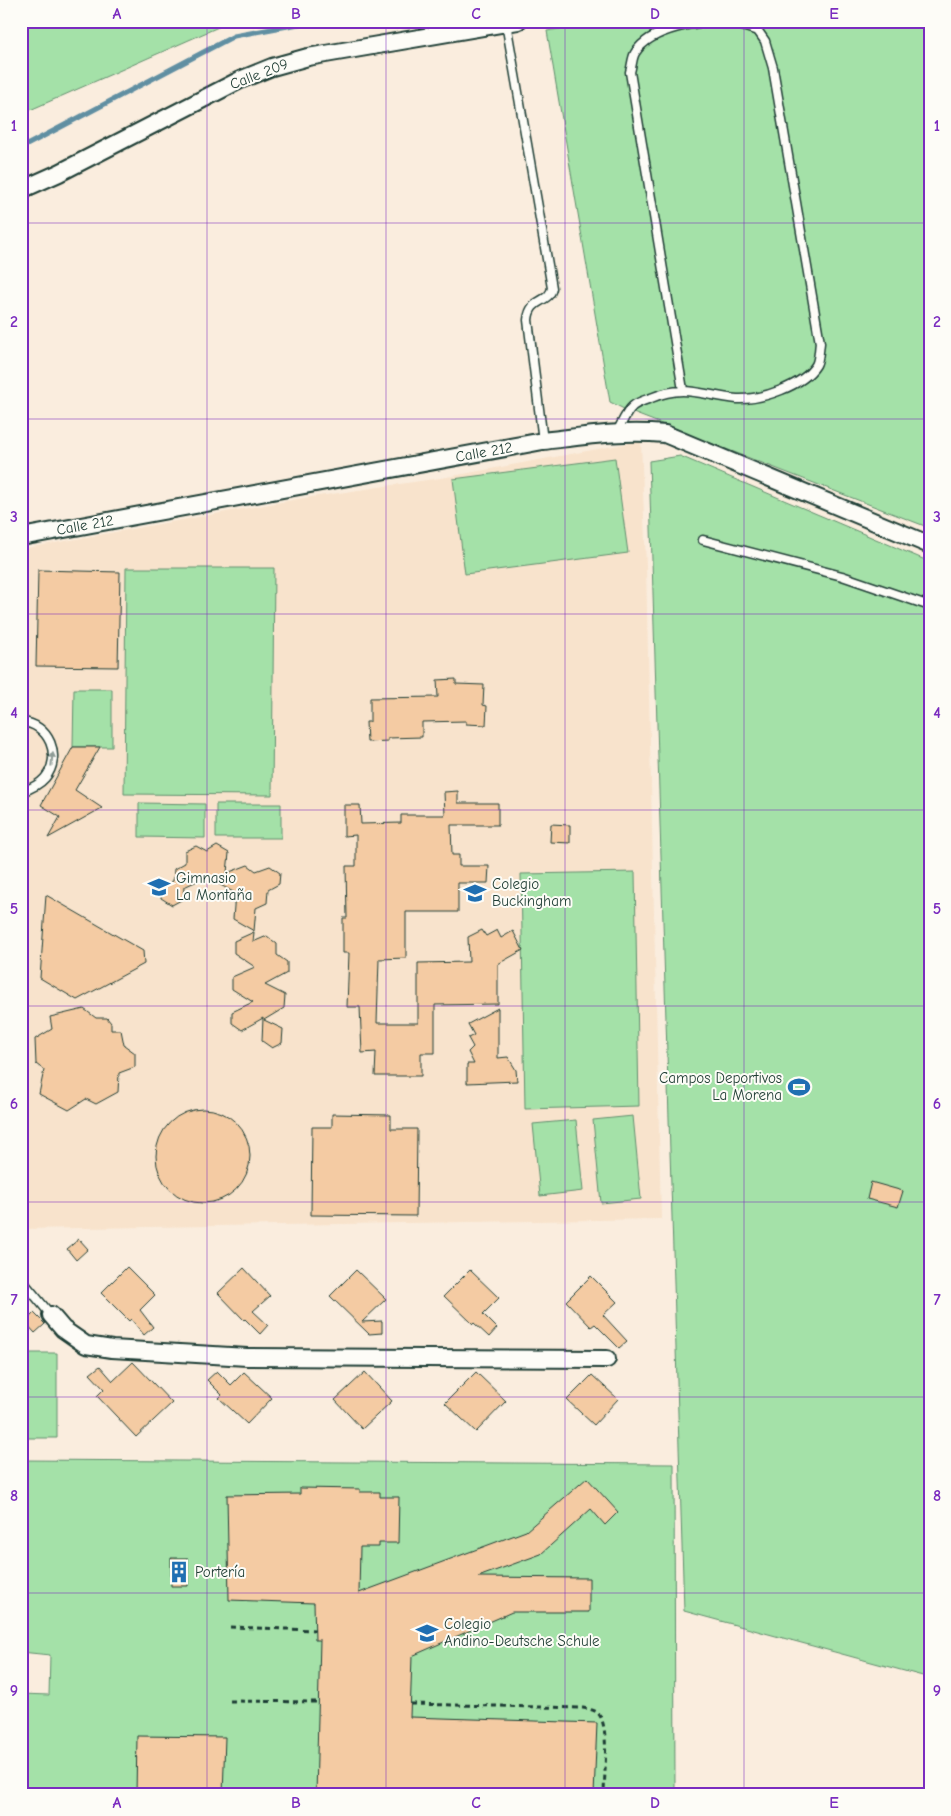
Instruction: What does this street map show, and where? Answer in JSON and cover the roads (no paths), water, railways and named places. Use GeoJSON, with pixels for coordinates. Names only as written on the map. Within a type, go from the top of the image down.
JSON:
{"type":"FeatureCollection","features":[{"type":"Feature","properties":{"kind":"street","name":"Calle 209"},"geometry":{"type":"LineString","coordinates":[[21,190],[59,173],[240,80],[272,67],[308,57],[512,22]]}},
{"type":"Feature","properties":{"kind":"street","name":"Calle 212"},"geometry":{"type":"LineString","coordinates":[[21,537],[543,441],[638,431],[665,434],[930,546]]}},
{"type":"Feature","properties":{"kind":"street"},"geometry":{"type":"LineString","coordinates":[[51,1315],[63,1329],[86,1345],[112,1349],[247,1357],[607,1359]]}},
{"type":"Feature","properties":{"kind":"lane"},"geometry":{"type":"LineString","coordinates":[[617,432],[628,411],[634,405],[663,393],[683,390],[738,399],[760,397],[781,390],[805,377],[817,364],[820,343],[774,78],[765,41],[758,31],[756,21]]}},
{"type":"Feature","properties":{"kind":"lane"},"geometry":{"type":"LineString","coordinates":[[512,22],[552,288],[548,296],[534,305],[529,312],[528,320],[543,441]]}},
{"type":"Feature","properties":{"kind":"lane"},"geometry":{"type":"LineString","coordinates":[[683,390],[630,72],[635,53],[646,40],[672,28],[701,23],[728,22],[758,31]]}},
{"type":"Feature","properties":{"kind":"lane"},"geometry":{"type":"LineString","coordinates":[[703,540],[842,576],[930,606]]}},
{"type":"Feature","properties":{"kind":"lane"},"geometry":{"type":"LineString","coordinates":[[21,722],[30,723],[48,735],[54,756],[46,776],[38,784],[21,792]]}},
{"type":"Feature","properties":{"kind":"lane"},"geometry":{"type":"LineString","coordinates":[[21,1279],[51,1315]]}},
{"type":"Feature","properties":{"kind":"waterway"},"geometry":{"type":"LineString","coordinates":[[21,148],[234,36],[315,21]]}},
{"type":"Feature","properties":{"kind":"place","name":"Gimnasio La Montaña"},"geometry":{"type":"Point","coordinates":[159,887]}},
{"type":"Feature","properties":{"kind":"place","name":"Colegio Buckingham"},"geometry":{"type":"Point","coordinates":[475,893]}},
{"type":"Feature","properties":{"kind":"place","name":"Campos Deportivos La Morena"},"geometry":{"type":"Point","coordinates":[799,1087]}},
{"type":"Feature","properties":{"kind":"place","name":"Portería"},"geometry":{"type":"Point","coordinates":[179,1572]}},
{"type":"Feature","properties":{"kind":"place","name":"Colegio Andino-Deutsche Schule"},"geometry":{"type":"Point","coordinates":[427,1633]}}]}
